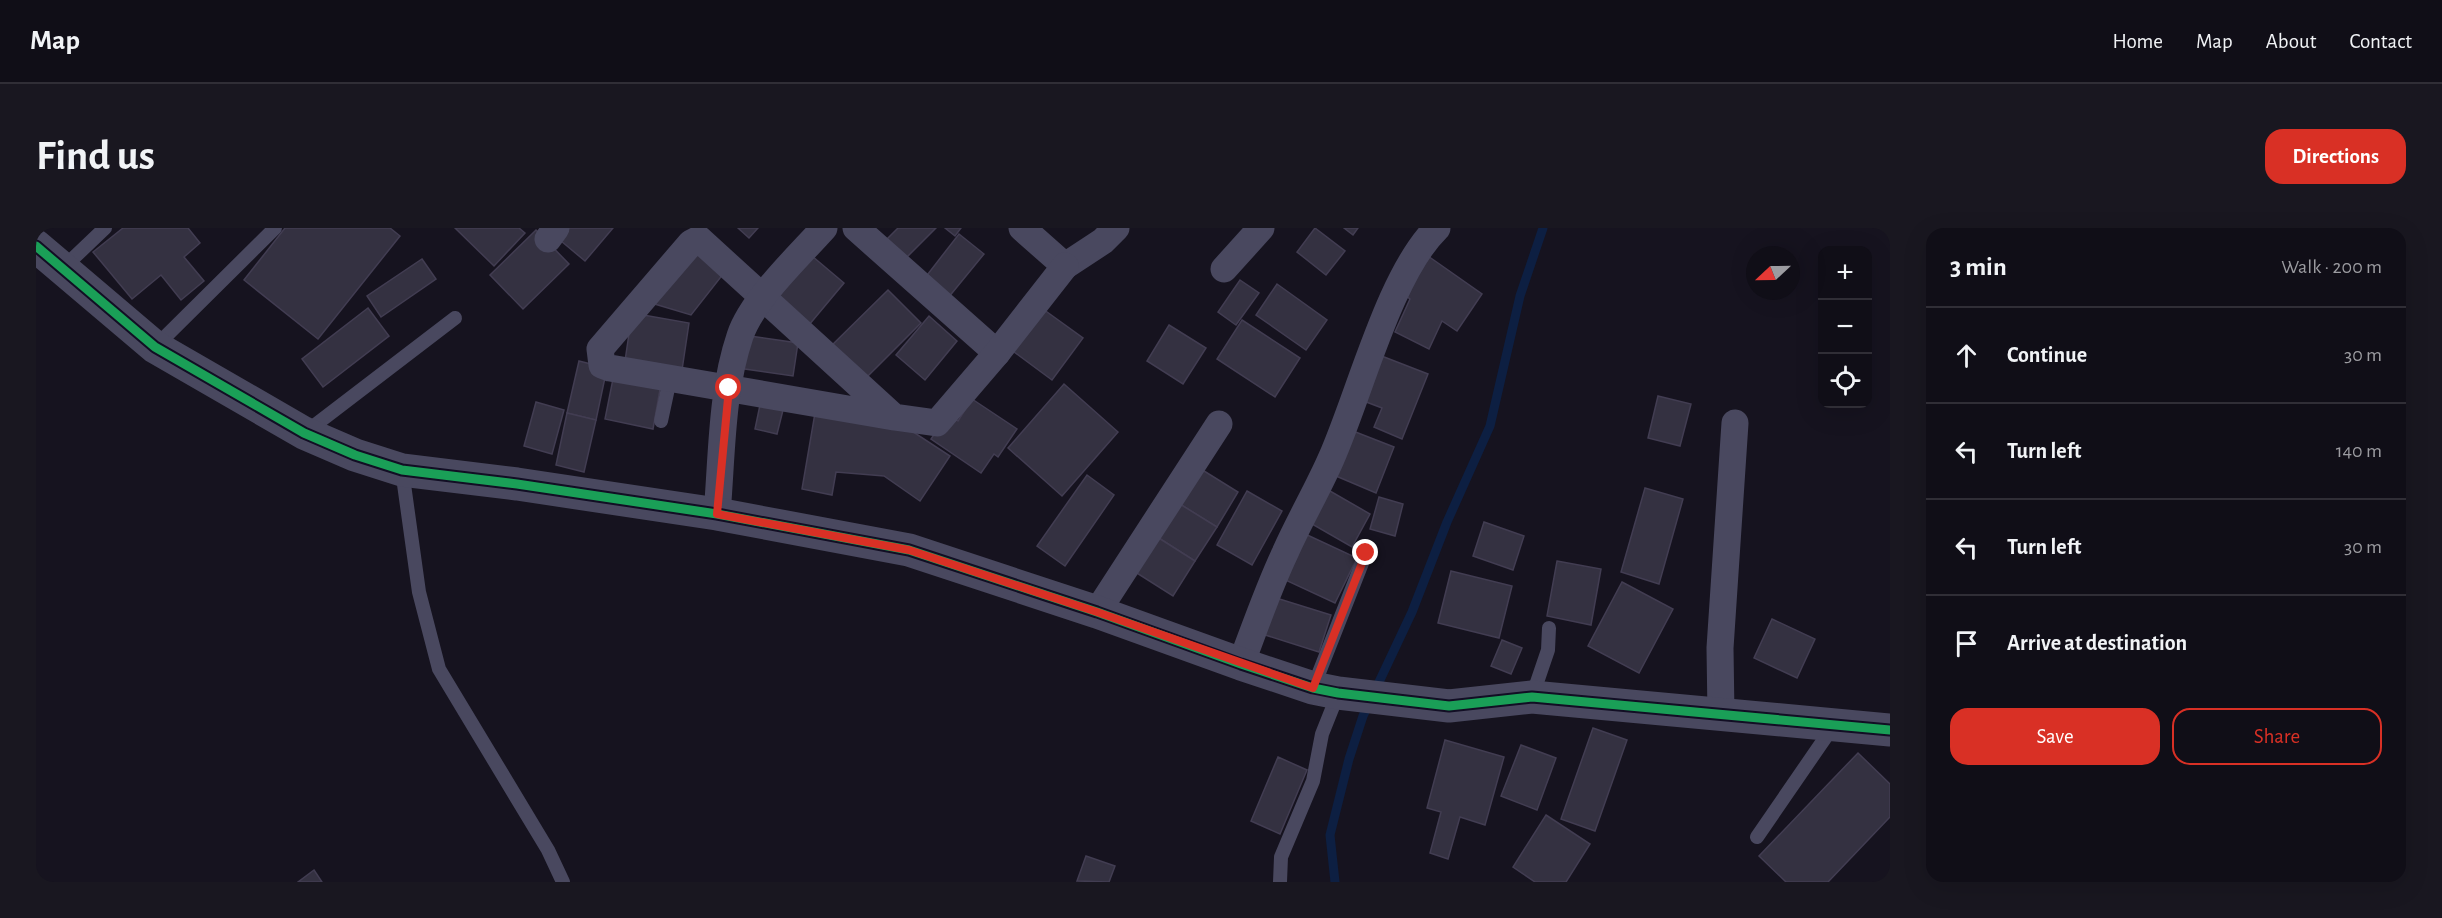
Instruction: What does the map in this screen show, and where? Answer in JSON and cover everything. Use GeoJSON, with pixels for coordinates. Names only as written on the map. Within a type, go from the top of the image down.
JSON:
{"type":"FeatureCollection","features":[{"type":"Feature","properties":{"kind":"street"},"geometry":{"type":"LineString","coordinates":[[717,514],[729,388],[740,335],[764,296],[824,228]]}},
{"type":"Feature","properties":{"kind":"street"},"geometry":{"type":"LineString","coordinates":[[856,228],[997,353]]}},
{"type":"Feature","properties":{"kind":"street"},"geometry":{"type":"LineString","coordinates":[[1022,228],[1065,266]]}},
{"type":"Feature","properties":{"kind":"street"},"geometry":{"type":"LineString","coordinates":[[894,417],[699,238],[691,243],[600,350],[602,365],[670,379],[894,417],[937,423],[997,353],[1065,266],[1103,241],[1116,228]]}},
{"type":"Feature","properties":{"kind":"street"},"geometry":{"type":"LineString","coordinates":[[1224,269],[1261,228]]}},
{"type":"Feature","properties":{"kind":"street"},"geometry":{"type":"LineString","coordinates":[[1241,663],[1284,554],[1331,459],[1387,316],[1412,261],[1426,239],[1437,228]]}},
{"type":"Feature","properties":{"kind":"street"},"geometry":{"type":"LineString","coordinates":[[36,246],[155,347],[291,423],[304,433],[355,455],[402,470],[517,484],[717,514],[909,550],[1097,612],[1241,663],[1336,692],[1449,706],[1532,697],[1890,730]]}},
{"type":"Feature","properties":{"kind":"street"},"geometry":{"type":"LineString","coordinates":[[1721,715],[1720,648],[1735,423]]}},
{"type":"Feature","properties":{"kind":"street"},"geometry":{"type":"LineString","coordinates":[[1097,612],[1219,424]]}},
{"type":"Feature","properties":{"kind":"lane"},"geometry":{"type":"LineString","coordinates":[[62,269],[105,228]]}},
{"type":"Feature","properties":{"kind":"lane"},"geometry":{"type":"LineString","coordinates":[[155,347],[275,228]]}},
{"type":"Feature","properties":{"kind":"lane"},"geometry":{"type":"LineString","coordinates":[[304,433],[455,318]]}},
{"type":"Feature","properties":{"kind":"lane"},"geometry":{"type":"LineString","coordinates":[[661,421],[670,379]]}},
{"type":"Feature","properties":{"kind":"lane"},"geometry":{"type":"LineString","coordinates":[[402,470],[419,592],[439,669],[548,850],[563,882]]}},
{"type":"Feature","properties":{"kind":"lane"},"geometry":{"type":"LineString","coordinates":[[1280,882],[1281,857],[1313,781],[1322,734],[1336,692],[1366,553]]}},
{"type":"Feature","properties":{"kind":"lane"},"geometry":{"type":"LineString","coordinates":[[1532,697],[1548,650],[1549,628]]}},
{"type":"Feature","properties":{"kind":"lane"},"geometry":{"type":"LineString","coordinates":[[1757,837],[1834,725]]}},
{"type":"Feature","properties":{"kind":"building"},"geometry":{"type":"Polygon","coordinates":[[[123,228],[188,228],[200,243],[184,257],[204,281],[181,300],[161,275],[132,299],[93,252],[123,228]]]}},
{"type":"Feature","properties":{"kind":"building"},"geometry":{"type":"Polygon","coordinates":[[[285,228],[390,228],[400,236],[318,339],[244,280],[285,228]]]}},
{"type":"Feature","properties":{"kind":"building"},"geometry":{"type":"Polygon","coordinates":[[[455,228],[519,228],[525,233],[494,266],[455,228]]]}},
{"type":"Feature","properties":{"kind":"building"},"geometry":{"type":"Polygon","coordinates":[[[561,228],[613,228],[585,261],[555,236],[561,228]]]}},
{"type":"Feature","properties":{"kind":"building"},"geometry":{"type":"Polygon","coordinates":[[[738,228],[758,228],[749,238],[738,228]]]}},
{"type":"Feature","properties":{"kind":"building"},"geometry":{"type":"Polygon","coordinates":[[[898,228],[936,228],[905,259],[886,240],[898,228]]]}},
{"type":"Feature","properties":{"kind":"building"},"geometry":{"type":"Polygon","coordinates":[[[945,228],[961,228],[955,236],[945,228]]]}},
{"type":"Feature","properties":{"kind":"building"},"geometry":{"type":"Polygon","coordinates":[[[1315,228],[1345,251],[1326,275],[1297,252],[1315,228]]]}},
{"type":"Feature","properties":{"kind":"building"},"geometry":{"type":"Polygon","coordinates":[[[1344,228],[1358,228],[1353,235],[1344,228]]]}},
{"type":"Feature","properties":{"kind":"building"},"geometry":{"type":"Polygon","coordinates":[[[536,230],[569,264],[523,309],[490,275],[536,230]]]}},
{"type":"Feature","properties":{"kind":"building"},"geometry":{"type":"Polygon","coordinates":[[[959,234],[984,254],[948,298],[924,279],[959,234]]]}},
{"type":"Feature","properties":{"kind":"building"},"geometry":{"type":"Polygon","coordinates":[[[691,248],[724,273],[691,315],[648,302],[691,248]]]}},
{"type":"Feature","properties":{"kind":"building"},"geometry":{"type":"Polygon","coordinates":[[[812,256],[844,283],[809,325],[777,298],[812,256]]]}},
{"type":"Feature","properties":{"kind":"building"},"geometry":{"type":"Polygon","coordinates":[[[1428,256],[1482,294],[1457,331],[1442,321],[1429,349],[1395,332],[1410,299],[1402,293],[1428,256]]]}},
{"type":"Feature","properties":{"kind":"building"},"geometry":{"type":"Polygon","coordinates":[[[422,259],[436,279],[381,317],[367,296],[422,259]]]}},
{"type":"Feature","properties":{"kind":"building"},"geometry":{"type":"Polygon","coordinates":[[[1240,280],[1259,293],[1236,325],[1218,312],[1240,280]]]}},
{"type":"Feature","properties":{"kind":"building"},"geometry":{"type":"Polygon","coordinates":[[[1277,284],[1327,320],[1306,350],[1256,315],[1277,284]]]}},
{"type":"Feature","properties":{"kind":"building"},"geometry":{"type":"Polygon","coordinates":[[[888,290],[921,323],[860,384],[827,350],[888,290]]]}},
{"type":"Feature","properties":{"kind":"building"},"geometry":{"type":"Polygon","coordinates":[[[1036,304],[1083,338],[1052,380],[1006,346],[1036,304]]]}},
{"type":"Feature","properties":{"kind":"building"},"geometry":{"type":"Polygon","coordinates":[[[368,308],[389,336],[323,387],[302,359],[368,308]]]}},
{"type":"Feature","properties":{"kind":"building"},"geometry":{"type":"Polygon","coordinates":[[[632,313],[689,323],[682,370],[625,361],[632,313]]]}},
{"type":"Feature","properties":{"kind":"building"},"geometry":{"type":"Polygon","coordinates":[[[929,316],[957,341],[925,380],[896,355],[929,316]]]}},
{"type":"Feature","properties":{"kind":"building"},"geometry":{"type":"Polygon","coordinates":[[[1242,320],[1300,358],[1275,397],[1217,359],[1242,320]]]}},
{"type":"Feature","properties":{"kind":"building"},"geometry":{"type":"Polygon","coordinates":[[[1169,325],[1206,348],[1183,384],[1147,361],[1169,325]]]}},
{"type":"Feature","properties":{"kind":"building"},"geometry":{"type":"Polygon","coordinates":[[[743,335],[798,343],[793,376],[738,368],[743,335]]]}},
{"type":"Feature","properties":{"kind":"building"},"geometry":{"type":"Polygon","coordinates":[[[1379,355],[1428,374],[1402,439],[1374,427],[1382,408],[1361,400],[1379,355]]]}},
{"type":"Feature","properties":{"kind":"building"},"geometry":{"type":"Polygon","coordinates":[[[579,361],[607,368],[596,420],[567,413],[579,361]]]}},
{"type":"Feature","properties":{"kind":"building"},"geometry":{"type":"Polygon","coordinates":[[[614,374],[661,384],[653,429],[605,419],[614,374]]]}},
{"type":"Feature","properties":{"kind":"building"},"geometry":{"type":"Polygon","coordinates":[[[1064,384],[1118,432],[1062,496],[1008,448],[1064,384]]]}},
{"type":"Feature","properties":{"kind":"building"},"geometry":{"type":"Polygon","coordinates":[[[1658,396],[1691,404],[1680,446],[1648,438],[1658,396]]]}},
{"type":"Feature","properties":{"kind":"building"},"geometry":{"type":"Polygon","coordinates":[[[972,399],[1017,429],[998,457],[994,454],[981,473],[931,439],[948,414],[958,421],[972,399]]]}},
{"type":"Feature","properties":{"kind":"building"},"geometry":{"type":"Polygon","coordinates":[[[536,402],[564,410],[552,454],[524,446],[536,402]]]}},
{"type":"Feature","properties":{"kind":"building"},"geometry":{"type":"Polygon","coordinates":[[[760,405],[783,410],[777,434],[755,429],[760,405]]]}},
{"type":"Feature","properties":{"kind":"building"},"geometry":{"type":"Polygon","coordinates":[[[816,407],[892,418],[950,456],[920,501],[884,476],[836,472],[832,495],[802,489],[816,407]]]}},
{"type":"Feature","properties":{"kind":"building"},"geometry":{"type":"Polygon","coordinates":[[[567,413],[596,420],[584,472],[556,465],[567,413]]]}},
{"type":"Feature","properties":{"kind":"building"},"geometry":{"type":"Polygon","coordinates":[[[1353,431],[1394,447],[1376,493],[1336,476],[1353,431]]]}},
{"type":"Feature","properties":{"kind":"building"},"geometry":{"type":"Polygon","coordinates":[[[1196,466],[1238,492],[1217,527],[1175,501],[1196,466]]]}},
{"type":"Feature","properties":{"kind":"building"},"geometry":{"type":"Polygon","coordinates":[[[1087,475],[1114,495],[1065,566],[1037,546],[1087,475]]]}},
{"type":"Feature","properties":{"kind":"building"},"geometry":{"type":"Polygon","coordinates":[[[1323,487],[1370,514],[1352,547],[1305,520],[1323,487]]]}},
{"type":"Feature","properties":{"kind":"building"},"geometry":{"type":"Polygon","coordinates":[[[1645,488],[1683,499],[1659,584],[1621,572],[1645,488]]]}},
{"type":"Feature","properties":{"kind":"building"},"geometry":{"type":"Polygon","coordinates":[[[1247,491],[1282,511],[1252,565],[1217,545],[1247,491]]]}},
{"type":"Feature","properties":{"kind":"building"},"geometry":{"type":"Polygon","coordinates":[[[1379,497],[1403,504],[1395,536],[1370,529],[1379,497]]]}},
{"type":"Feature","properties":{"kind":"building"},"geometry":{"type":"Polygon","coordinates":[[[1175,501],[1217,527],[1195,561],[1154,535],[1175,501]]]}},
{"type":"Feature","properties":{"kind":"building"},"geometry":{"type":"Polygon","coordinates":[[[1484,522],[1524,536],[1513,570],[1473,556],[1484,522]]]}},
{"type":"Feature","properties":{"kind":"building"},"geometry":{"type":"Polygon","coordinates":[[[1303,533],[1357,558],[1335,603],[1281,578],[1303,533]]]}},
{"type":"Feature","properties":{"kind":"building"},"geometry":{"type":"Polygon","coordinates":[[[1154,535],[1195,561],[1173,596],[1132,570],[1154,535]]]}},
{"type":"Feature","properties":{"kind":"building"},"geometry":{"type":"Polygon","coordinates":[[[1557,561],[1601,569],[1591,625],[1547,616],[1557,561]]]}},
{"type":"Feature","properties":{"kind":"building"},"geometry":{"type":"Polygon","coordinates":[[[1451,571],[1512,586],[1499,638],[1438,623],[1451,571]]]}},
{"type":"Feature","properties":{"kind":"building"},"geometry":{"type":"Polygon","coordinates":[[[1622,582],[1673,609],[1639,673],[1588,646],[1622,582]]]}},
{"type":"Feature","properties":{"kind":"building"},"geometry":{"type":"Polygon","coordinates":[[[1273,597],[1331,615],[1319,652],[1262,634],[1273,597]]]}},
{"type":"Feature","properties":{"kind":"building"},"geometry":{"type":"Polygon","coordinates":[[[1772,619],[1815,639],[1797,678],[1754,658],[1772,619]]]}},
{"type":"Feature","properties":{"kind":"building"},"geometry":{"type":"Polygon","coordinates":[[[1502,640],[1522,648],[1511,674],[1491,666],[1502,640]]]}},
{"type":"Feature","properties":{"kind":"building"},"geometry":{"type":"Polygon","coordinates":[[[1593,728],[1627,740],[1595,831],[1561,819],[1593,728]]]}},
{"type":"Feature","properties":{"kind":"building"},"geometry":{"type":"Polygon","coordinates":[[[1445,740],[1504,757],[1485,825],[1460,817],[1448,859],[1430,853],[1441,812],[1427,808],[1445,740]]]}},
{"type":"Feature","properties":{"kind":"building"},"geometry":{"type":"Polygon","coordinates":[[[1521,745],[1556,758],[1537,810],[1501,796],[1521,745]]]}},
{"type":"Feature","properties":{"kind":"building"},"geometry":{"type":"Polygon","coordinates":[[[1858,753],[1890,784],[1890,817],[1828,882],[1786,882],[1759,856],[1858,753]]]}},
{"type":"Feature","properties":{"kind":"building"},"geometry":{"type":"Polygon","coordinates":[[[1278,757],[1307,770],[1280,834],[1251,821],[1278,757]]]}},
{"type":"Feature","properties":{"kind":"building"},"geometry":{"type":"Polygon","coordinates":[[[1546,815],[1590,844],[1566,882],[1535,882],[1513,867],[1546,815]]]}},
{"type":"Feature","properties":{"kind":"building"},"geometry":{"type":"Polygon","coordinates":[[[1086,856],[1115,866],[1109,882],[1077,881],[1086,856]]]}},
{"type":"Feature","properties":{"kind":"building"},"geometry":{"type":"Polygon","coordinates":[[[314,870],[322,882],[298,882],[314,870]]]}},
{"type":"Feature","properties":{"kind":"waterway"},"geometry":{"type":"LineString","coordinates":[[1335,882],[1330,835],[1349,759],[1363,716],[1412,612],[1447,522],[1490,426],[1520,296],[1543,228]]}},
{"type":"Feature","properties":{"kind":"cycle path"},"geometry":{"type":"LineString","coordinates":[[36,246],[155,347],[304,433],[355,455],[402,470],[517,484],[717,514],[909,550],[1097,612],[1241,664],[1313,688],[1338,693],[1449,706],[1532,697],[1890,730]]}},
{"type":"Feature","properties":{"kind":"route"},"geometry":{"type":"LineString","coordinates":[[729,388],[717,514],[909,550],[1097,612],[1313,688],[1366,553]]}}]}
